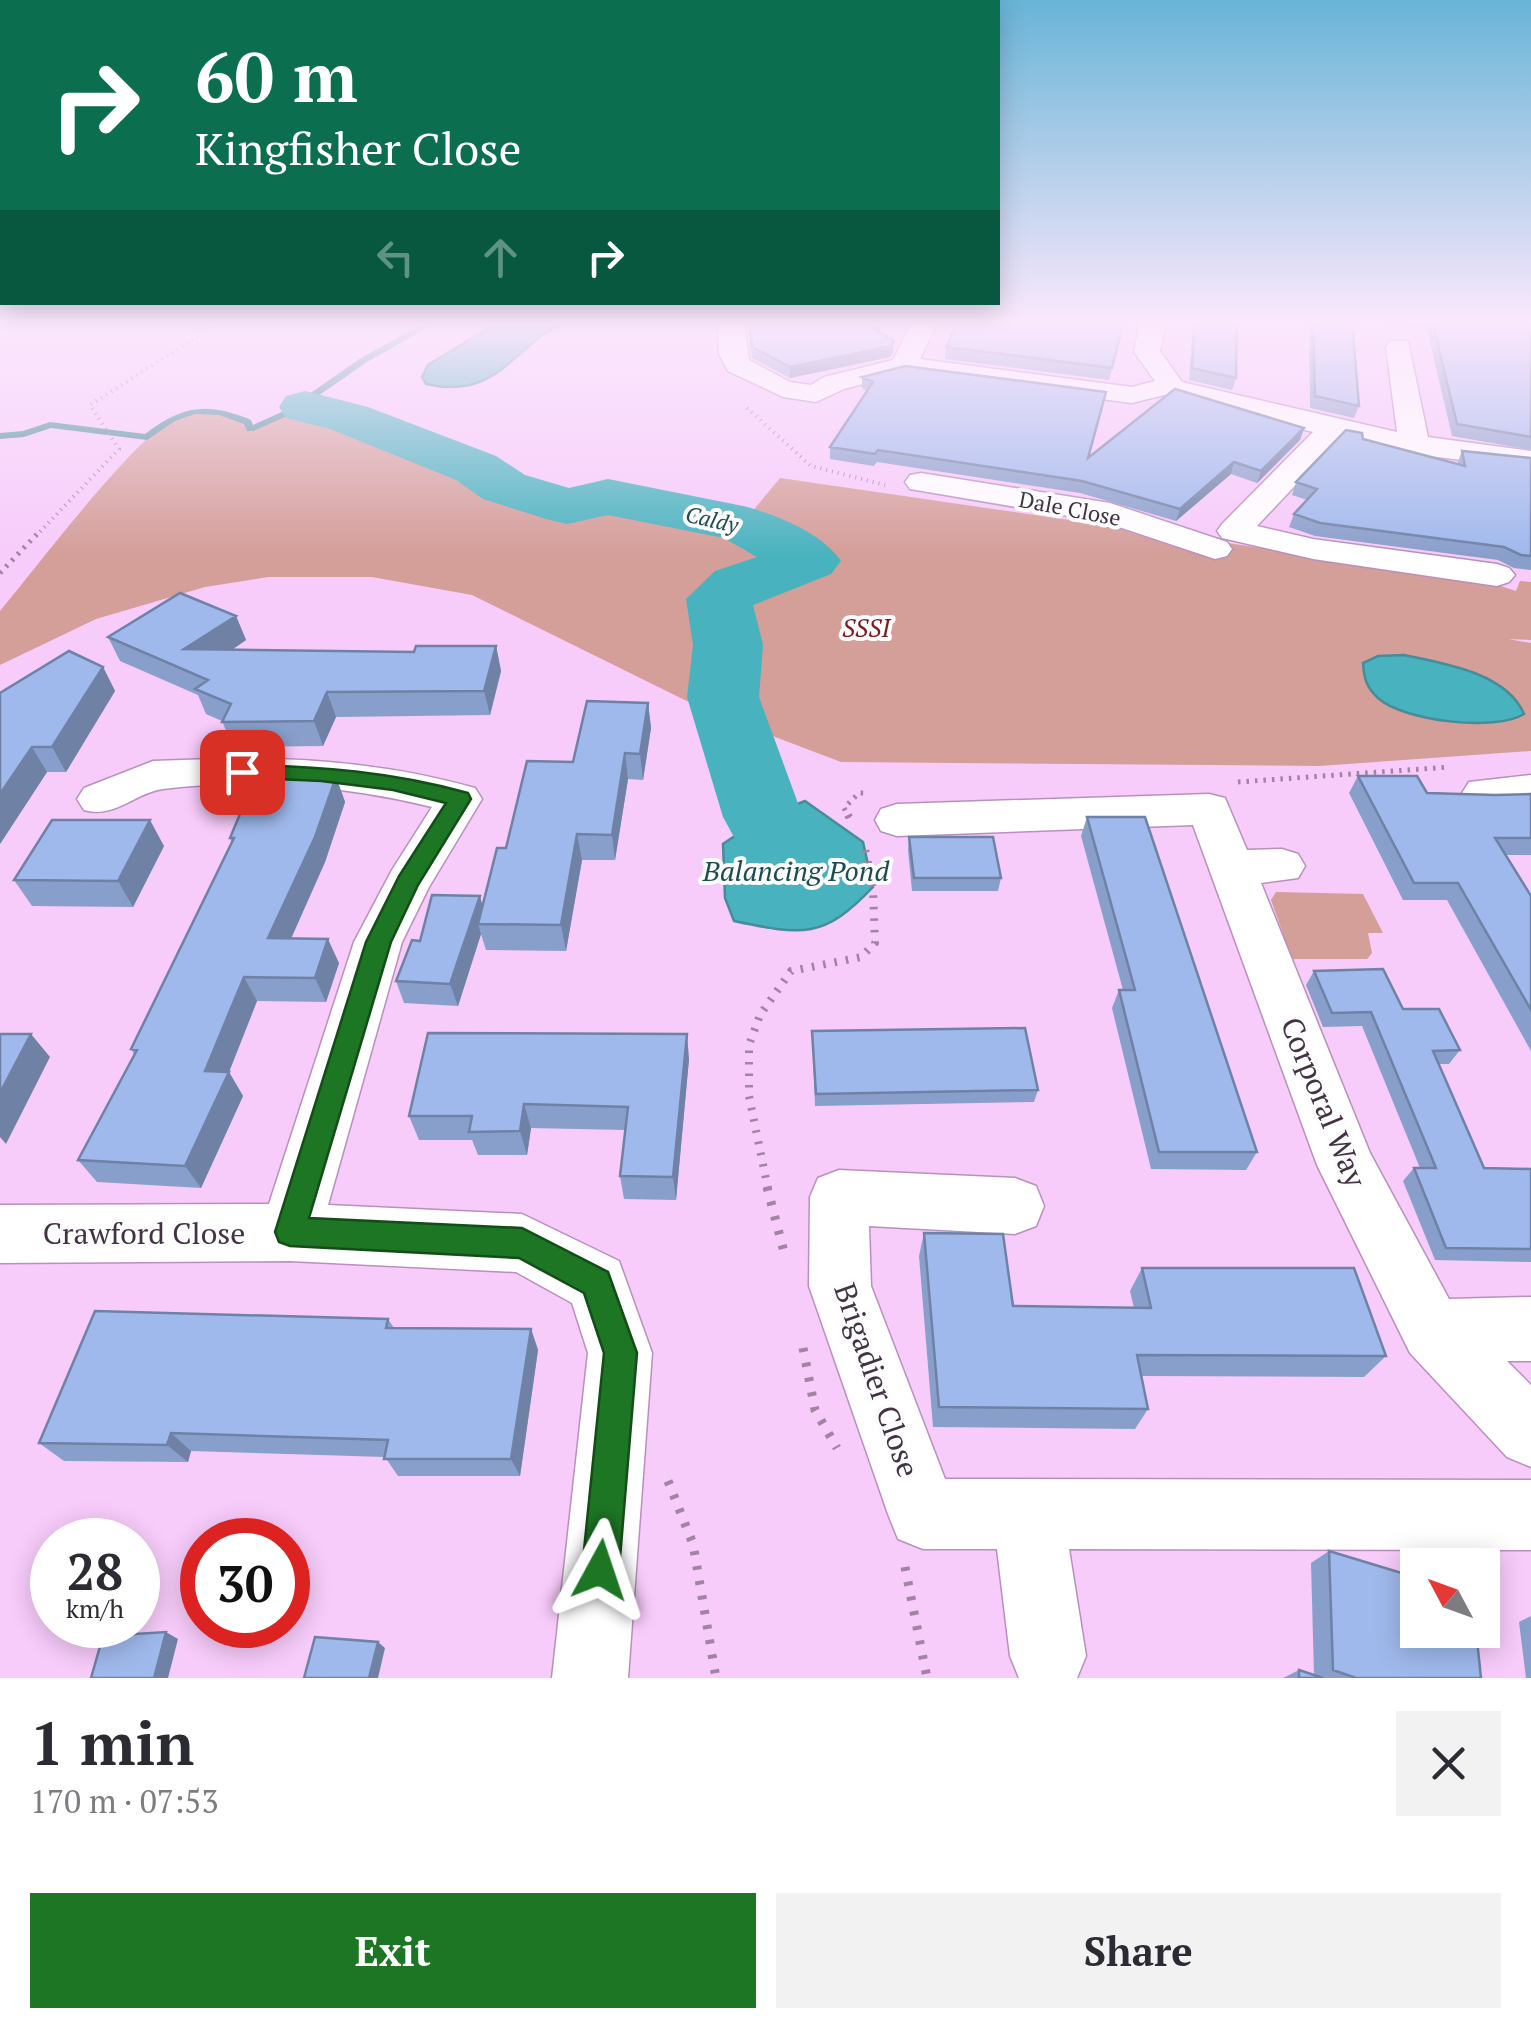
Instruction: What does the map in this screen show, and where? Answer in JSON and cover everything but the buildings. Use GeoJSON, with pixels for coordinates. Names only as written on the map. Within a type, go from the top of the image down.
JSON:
{"type":"FeatureCollection","features":[{"type":"Feature","properties":{"kind":"street"},"geometry":{"type":"LineString","coordinates":[[1232,398],[1333,428],[1414,445],[1531,460]]}},
{"type":"Feature","properties":{"kind":"street"},"geometry":{"type":"LineString","coordinates":[[1407,398],[1414,445]]}},
{"type":"Feature","properties":{"kind":"street"},"geometry":{"type":"LineString","coordinates":[[1221,544],[1333,428]]}},
{"type":"Feature","properties":{"kind":"street","name":"Dale Close"},"geometry":{"type":"LineString","coordinates":[[920,482],[1110,512],[1221,544],[1313,549],[1496,575]]}},
{"type":"Feature","properties":{"kind":"street"},"geometry":{"type":"LineString","coordinates":[[98,799],[149,759],[476,789],[408,882],[378,942],[290,1232]]}},
{"type":"Feature","properties":{"kind":"street"},"geometry":{"type":"LineString","coordinates":[[1471,780],[1531,790]]}},
{"type":"Feature","properties":{"kind":"street","name":"Corporal Way"},"geometry":{"type":"LineString","coordinates":[[888,806],[1208,810],[1346,1165],[1432,1331],[1531,1434]]}},
{"type":"Feature","properties":{"kind":"street"},"geometry":{"type":"LineString","coordinates":[[1231,867],[1282,866]]}},
{"type":"Feature","properties":{"kind":"street","name":"Brigadier Close"},"geometry":{"type":"LineString","coordinates":[[1015,1206],[839,1198],[840,1286],[923,1514],[1531,1515]]}},
{"type":"Feature","properties":{"kind":"street","name":"Crawford Close"},"geometry":{"type":"LineString","coordinates":[[0,1234],[290,1232],[522,1243],[597,1283],[620,1353],[590,1678]]}},
{"type":"Feature","properties":{"kind":"street"},"geometry":{"type":"LineString","coordinates":[[1432,1331],[1531,1328]]}},
{"type":"Feature","properties":{"kind":"street"},"geometry":{"type":"LineString","coordinates":[[1028,1514],[1048,1656]]}},
{"type":"Feature","properties":{"kind":"path"},"geometry":{"type":"LineString","coordinates":[[0,573],[119,449],[90,405],[101,398]]}},
{"type":"Feature","properties":{"kind":"path"},"geometry":{"type":"LineString","coordinates":[[1234,782],[1471,780]]}},
{"type":"Feature","properties":{"kind":"path"},"geometry":{"type":"LineString","coordinates":[[786,1262],[760,1148],[749,1042],[765,1006],[791,971],[861,958],[874,943],[873,886],[863,842],[844,808],[859,793],[888,806]]}},
{"type":"Feature","properties":{"kind":"path"},"geometry":{"type":"LineString","coordinates":[[800,1336],[814,1410],[844,1460]]}},
{"type":"Feature","properties":{"kind":"path"},"geometry":{"type":"LineString","coordinates":[[666,1475],[692,1544],[716,1678]]}},
{"type":"Feature","properties":{"kind":"path"},"geometry":{"type":"LineString","coordinates":[[903,1560],[927,1678]]}},
{"type":"Feature","properties":{"kind":"green space","name":"SSSI"},"geometry":{"type":"Polygon","coordinates":[[[305,407],[349,418],[476,468],[504,487],[567,506],[608,497],[742,524],[780,478],[1482,580],[1516,591],[1520,581],[1531,582],[1531,640],[1508,639],[1531,643],[1531,751],[1319,766],[841,762],[707,711],[472,595],[372,577],[268,577],[205,587],[96,619],[0,665],[0,611],[88,502],[141,445],[182,414],[200,410],[231,415],[248,422],[251,429],[305,407]],[[719,594],[707,709],[736,701],[719,594]]]}},
{"type":"Feature","properties":{"kind":"green space"},"geometry":{"type":"Polygon","coordinates":[[[1276,892],[1363,894],[1383,933],[1368,933],[1372,953],[1367,959],[1292,959],[1271,900],[1276,892]]]}},
{"type":"Feature","properties":{"kind":"water"},"geometry":{"type":"Polygon","coordinates":[[[1404,655],[1455,666],[1489,679],[1516,700],[1524,714],[1472,723],[1428,718],[1390,706],[1371,690],[1363,663],[1378,656],[1404,655]]]}},
{"type":"Feature","properties":{"kind":"water","name":"Balancing Pond"},"geometry":{"type":"Polygon","coordinates":[[[805,801],[863,842],[873,887],[840,917],[810,929],[777,929],[734,921],[725,898],[723,844],[763,817],[805,801]]]}},
{"type":"Feature","properties":{"kind":"waterway"},"geometry":{"type":"LineString","coordinates":[[0,436],[24,434],[50,425],[147,437],[172,419],[207,410],[248,422],[250,429],[309,398]]}},
{"type":"Feature","properties":{"kind":"waterway","name":"Caldy"},"geometry":{"type":"LineString","coordinates":[[305,407],[349,418],[476,468],[504,487],[567,506],[608,497],[743,524],[809,561],[738,585],[719,599],[728,645],[723,697],[763,817]]}},
{"type":"Feature","properties":{"kind":"route"},"geometry":{"type":"LineString","coordinates":[[242,772],[321,774],[393,782],[460,799],[408,882],[378,942],[290,1232],[522,1243],[597,1283],[620,1353],[600,1570]]}}]}
